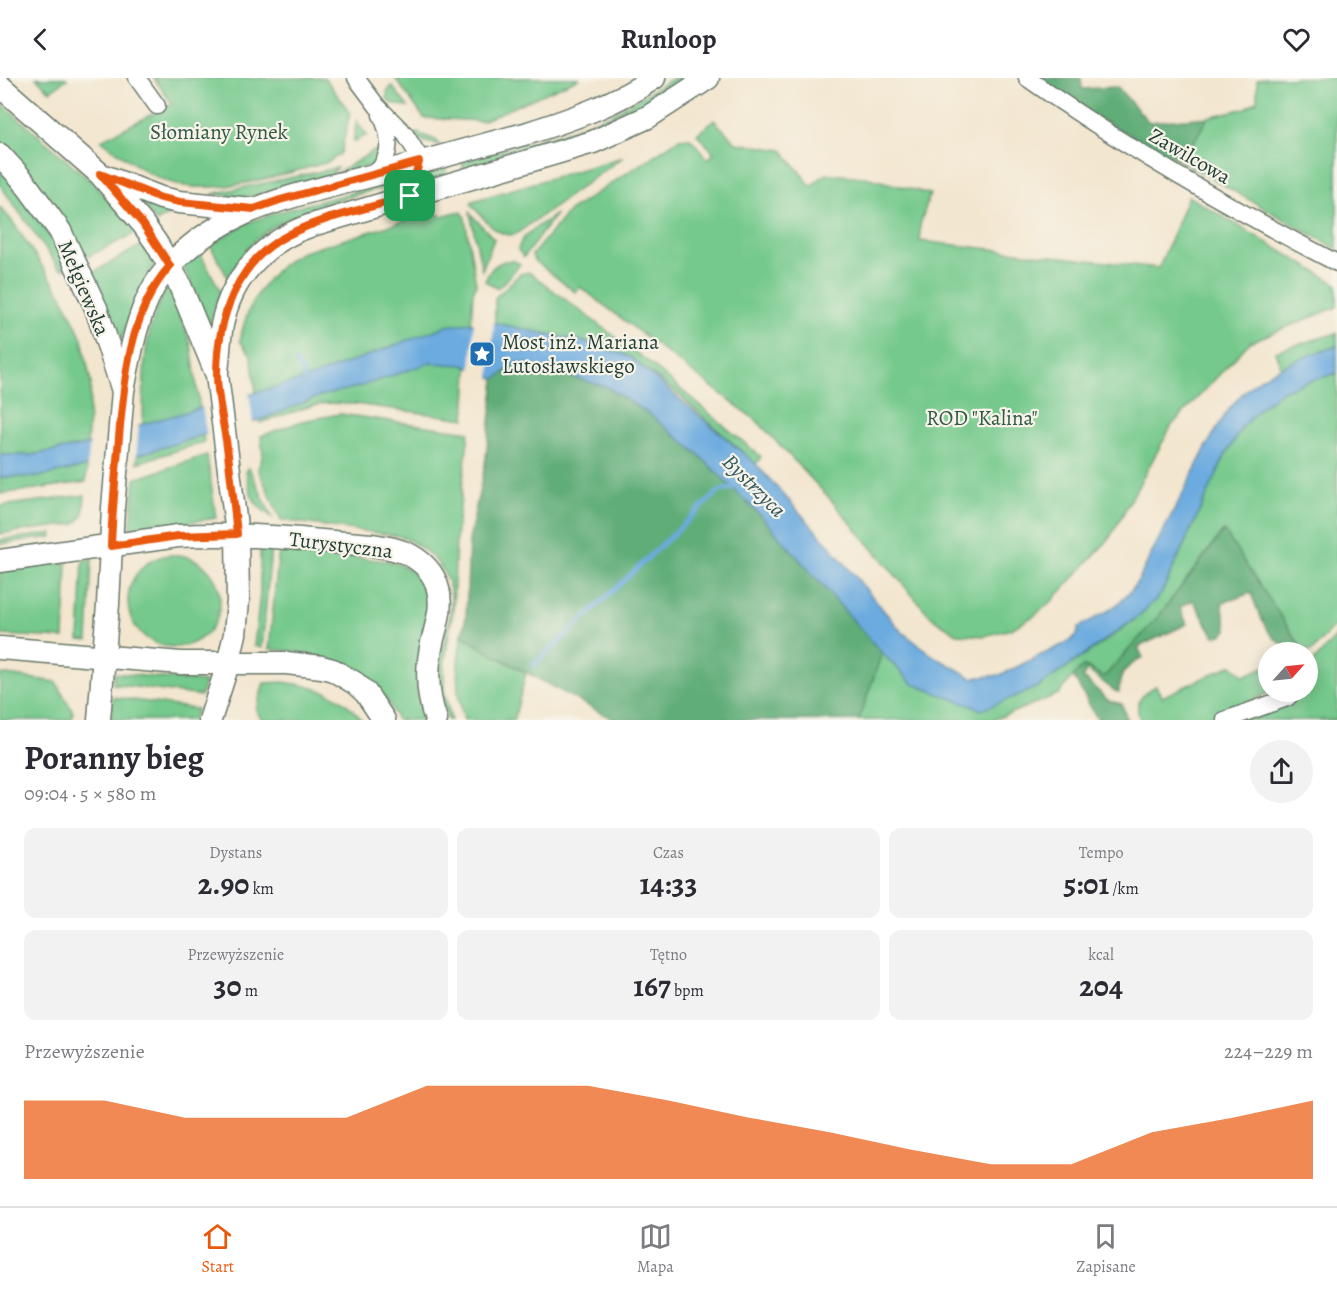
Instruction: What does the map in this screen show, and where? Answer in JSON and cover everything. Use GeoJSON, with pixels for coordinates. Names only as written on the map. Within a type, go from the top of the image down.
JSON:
{"type":"FeatureCollection","features":[{"type":"Feature","properties":{"kind":"main road"},"geometry":{"type":"LineString","coordinates":[[123,391],[132,346],[147,300],[161,276],[188,248],[233,218],[280,200],[569,120],[617,100],[654,78]]}},
{"type":"Feature","properties":{"kind":"main road"},"geometry":{"type":"LineString","coordinates":[[217,375],[225,315],[239,281],[259,255],[280,239],[303,228],[563,152],[607,136],[658,111],[708,78]]}},
{"type":"Feature","properties":{"kind":"main road"},"geometry":{"type":"LineString","coordinates":[[0,86],[100,174],[143,224],[170,266],[217,375],[237,534],[237,622],[228,664],[210,720]]}},
{"type":"Feature","properties":{"kind":"main road","name":"Mełgiewska"},"geometry":{"type":"LineString","coordinates":[[0,155],[35,196],[65,241],[96,308],[123,391],[104,657]]}},
{"type":"Feature","properties":{"kind":"main road"},"geometry":{"type":"LineString","coordinates":[[100,174],[161,198],[254,209]]}},
{"type":"Feature","properties":{"kind":"main road","name":"Turystyczna"},"geometry":{"type":"LineString","coordinates":[[0,561],[178,536],[237,534],[380,546],[405,553],[424,564],[435,580],[440,603],[428,674],[429,695],[436,720]]}},
{"type":"Feature","properties":{"kind":"main road"},"geometry":{"type":"LineString","coordinates":[[0,648],[104,657],[228,664],[286,663],[322,667],[333,670],[355,683],[376,715]]}},
{"type":"Feature","properties":{"kind":"main road"},"geometry":{"type":"LineString","coordinates":[[99,720],[104,657]]}},
{"type":"Feature","properties":{"kind":"street"},"geometry":{"type":"LineString","coordinates":[[137,78],[157,106]]}},
{"type":"Feature","properties":{"kind":"street"},"geometry":{"type":"LineString","coordinates":[[356,78],[377,106],[413,145],[419,162],[410,196]]}},
{"type":"Feature","properties":{"kind":"street","name":"Zawilcowa"},"geometry":{"type":"LineString","coordinates":[[1027,78],[1147,158],[1337,263]]}},
{"type":"Feature","properties":{"kind":"street"},"geometry":{"type":"LineString","coordinates":[[375,174],[384,164],[389,152],[387,126],[377,106]]}},
{"type":"Feature","properties":{"kind":"street"},"geometry":{"type":"LineString","coordinates":[[1225,720],[1276,702]]}},
{"type":"Feature","properties":{"kind":"green space"},"geometry":{"type":"Polygon","coordinates":[[[36,78],[66,78],[67,79],[50,91],[36,78]]]}},
{"type":"Feature","properties":{"kind":"green space","name":"Słomiany Rynek"},"geometry":{"type":"Polygon","coordinates":[[[154,78],[325,78],[350,113],[341,153],[329,162],[252,182],[193,187],[166,181],[137,165],[101,140],[172,104],[154,78]]]}},
{"type":"Feature","properties":{"kind":"green space"},"geometry":{"type":"Polygon","coordinates":[[[395,78],[580,78],[482,121],[424,118],[395,78]]]}},
{"type":"Feature","properties":{"kind":"green space"},"geometry":{"type":"Polygon","coordinates":[[[674,78],[690,78],[619,122],[464,172],[462,162],[571,130],[610,115],[674,78]]]}},
{"type":"Feature","properties":{"kind":"green space"},"geometry":{"type":"Polygon","coordinates":[[[1037,78],[1081,78],[1082,89],[1117,87],[1149,122],[1208,117],[1182,162],[1082,110],[1037,78]]]}},
{"type":"Feature","properties":{"kind":"green space"},"geometry":{"type":"Polygon","coordinates":[[[1337,78],[1337,249],[1182,162],[1208,117],[1246,108],[1257,101],[1257,80],[1337,78]]]}},
{"type":"Feature","properties":{"kind":"green space"},"geometry":{"type":"Polygon","coordinates":[[[392,86],[408,107],[391,103],[387,99],[387,92],[392,86]]]}},
{"type":"Feature","properties":{"kind":"green space"},"geometry":{"type":"Polygon","coordinates":[[[0,102],[92,182],[136,231],[83,259],[21,163],[0,143],[0,102]]]}},
{"type":"Feature","properties":{"kind":"green space"},"geometry":{"type":"Polygon","coordinates":[[[357,119],[358,124],[367,135],[353,142],[357,119]]]}},
{"type":"Feature","properties":{"kind":"green space","name":"ROD \"Kalina\""},"geometry":{"type":"Polygon","coordinates":[[[714,120],[736,143],[782,150],[811,186],[826,174],[865,177],[930,194],[920,225],[920,241],[1159,268],[1188,196],[1337,284],[1337,307],[1250,342],[1172,425],[1109,539],[1052,601],[1034,616],[1011,629],[984,636],[957,634],[931,617],[831,500],[758,422],[580,287],[575,292],[534,260],[532,255],[569,211],[679,139],[690,138],[708,159],[714,153],[697,134],[714,120]]]}},
{"type":"Feature","properties":{"kind":"green space"},"geometry":{"type":"Polygon","coordinates":[[[417,133],[436,140],[439,145],[425,142],[412,135],[417,133]]]}},
{"type":"Feature","properties":{"kind":"green space"},"geometry":{"type":"Polygon","coordinates":[[[383,147],[373,165],[336,174],[372,152],[383,147]]]}},
{"type":"Feature","properties":{"kind":"green space"},"geometry":{"type":"Polygon","coordinates":[[[623,157],[516,234],[509,235],[497,230],[471,204],[472,201],[623,157]]]}},
{"type":"Feature","properties":{"kind":"green space"},"geometry":{"type":"Polygon","coordinates":[[[445,166],[447,175],[419,183],[425,172],[445,166]]]}},
{"type":"Feature","properties":{"kind":"green space"},"geometry":{"type":"Polygon","coordinates":[[[0,168],[29,203],[69,267],[63,270],[59,268],[0,185],[0,168]]]}},
{"type":"Feature","properties":{"kind":"green space"},"geometry":{"type":"Polygon","coordinates":[[[337,168],[329,178],[243,198],[212,194],[337,168]]]}},
{"type":"Feature","properties":{"kind":"green space"},"geometry":{"type":"Polygon","coordinates":[[[401,181],[396,184],[319,206],[283,221],[251,244],[228,278],[210,245],[247,223],[278,212],[401,181]]]}},
{"type":"Feature","properties":{"kind":"green space"},"geometry":{"type":"Polygon","coordinates":[[[139,198],[178,210],[156,222],[139,198]]]}},
{"type":"Feature","properties":{"kind":"green space"},"geometry":{"type":"Polygon","coordinates":[[[0,207],[61,294],[82,338],[91,383],[87,445],[31,455],[0,455],[0,207]]]}},
{"type":"Feature","properties":{"kind":"green space"},"geometry":{"type":"Polygon","coordinates":[[[434,212],[441,216],[462,212],[465,218],[476,285],[473,293],[465,419],[355,404],[326,403],[260,423],[251,355],[240,341],[253,301],[268,279],[300,253],[434,212]]]}},
{"type":"Feature","properties":{"kind":"green space"},"geometry":{"type":"Polygon","coordinates":[[[470,213],[494,239],[482,270],[470,213]]]}},
{"type":"Feature","properties":{"kind":"green space"},"geometry":{"type":"Polygon","coordinates":[[[556,214],[524,257],[518,250],[523,239],[556,214]]]}},
{"type":"Feature","properties":{"kind":"green space"},"geometry":{"type":"Polygon","coordinates":[[[143,244],[154,265],[134,304],[119,347],[92,273],[143,244]]]}},
{"type":"Feature","properties":{"kind":"green space"},"geometry":{"type":"Polygon","coordinates":[[[200,253],[221,292],[212,314],[210,333],[197,295],[183,267],[200,253]]]}},
{"type":"Feature","properties":{"kind":"green space"},"geometry":{"type":"Polygon","coordinates":[[[505,261],[520,264],[497,288],[485,281],[492,268],[505,261]]]}},
{"type":"Feature","properties":{"kind":"green space"},"geometry":{"type":"Polygon","coordinates":[[[529,272],[647,361],[761,457],[756,464],[678,394],[630,357],[595,344],[495,323],[495,298],[520,274],[529,272]]]}},
{"type":"Feature","properties":{"kind":"green space"},"geometry":{"type":"Polygon","coordinates":[[[168,285],[191,344],[200,410],[143,424],[144,370],[148,336],[159,303],[168,285]]]}},
{"type":"Feature","properties":{"kind":"green space"},"geometry":{"type":"Polygon","coordinates":[[[1337,333],[1337,346],[1281,368],[1275,351],[1337,333]]]}},
{"type":"Feature","properties":{"kind":"green space"},"geometry":{"type":"Polygon","coordinates":[[[518,362],[607,387],[648,413],[698,454],[763,518],[882,653],[859,720],[614,720],[485,650],[462,635],[466,617],[469,540],[485,465],[495,379],[518,362]]]}},
{"type":"Feature","properties":{"kind":"green space"},"geometry":{"type":"Polygon","coordinates":[[[1337,373],[1337,623],[1318,644],[1318,642],[1298,642],[1223,531],[1158,617],[1104,678],[1085,666],[1073,676],[1059,694],[993,720],[859,720],[882,653],[913,684],[1038,687],[1113,636],[1139,616],[1161,594],[1226,454],[1243,426],[1260,408],[1282,391],[1337,373]]]}},
{"type":"Feature","properties":{"kind":"green space"},"geometry":{"type":"Polygon","coordinates":[[[340,414],[469,432],[456,538],[453,610],[444,665],[444,690],[451,720],[448,720],[443,707],[439,679],[440,659],[451,600],[450,588],[440,566],[422,548],[399,536],[281,520],[258,469],[263,455],[261,436],[302,421],[340,414]]]}},
{"type":"Feature","properties":{"kind":"green space"},"geometry":{"type":"Polygon","coordinates":[[[203,435],[204,442],[137,463],[138,455],[203,435]]]}},
{"type":"Feature","properties":{"kind":"green space"},"geometry":{"type":"Polygon","coordinates":[[[207,455],[216,518],[130,531],[135,479],[207,455]]]}},
{"type":"Feature","properties":{"kind":"green space"},"geometry":{"type":"Polygon","coordinates":[[[87,465],[86,482],[0,494],[0,477],[38,477],[87,465]]]}},
{"type":"Feature","properties":{"kind":"green space"},"geometry":{"type":"Polygon","coordinates":[[[249,468],[272,517],[260,507],[253,497],[246,470],[249,468]]]}},
{"type":"Feature","properties":{"kind":"green space"},"geometry":{"type":"Polygon","coordinates":[[[85,495],[83,516],[75,524],[0,534],[0,506],[85,495]]]}},
{"type":"Feature","properties":{"kind":"green space"},"geometry":{"type":"Polygon","coordinates":[[[1224,531],[1298,642],[1280,642],[1274,637],[1263,622],[1251,593],[1222,603],[1227,630],[1222,635],[1214,636],[1193,600],[1180,607],[1187,624],[1138,647],[1143,658],[1132,664],[1122,675],[1119,692],[1087,670],[1083,677],[1109,701],[1122,704],[1127,720],[1098,720],[1073,676],[1085,666],[1104,677],[1158,617],[1224,531]]]}},
{"type":"Feature","properties":{"kind":"green space"},"geometry":{"type":"Polygon","coordinates":[[[52,533],[52,537],[0,544],[0,540],[52,533]]]}},
{"type":"Feature","properties":{"kind":"green space"},"geometry":{"type":"Polygon","coordinates":[[[260,547],[271,548],[262,648],[254,646],[260,594],[260,547]]]}},
{"type":"Feature","properties":{"kind":"green space"},"geometry":{"type":"Polygon","coordinates":[[[279,549],[387,561],[408,568],[420,579],[426,593],[427,608],[417,679],[424,720],[397,720],[383,695],[359,673],[345,666],[316,656],[269,649],[279,549]]]}},
{"type":"Feature","properties":{"kind":"green space"},"geometry":{"type":"Polygon","coordinates":[[[174,555],[192,559],[206,569],[216,583],[220,601],[216,619],[206,633],[192,643],[174,647],[156,643],[142,633],[132,619],[128,601],[132,583],[142,569],[156,559],[174,555]]]}},
{"type":"Feature","properties":{"kind":"green space"},"geometry":{"type":"Polygon","coordinates":[[[92,559],[88,641],[79,640],[83,560],[92,559]]]}},
{"type":"Feature","properties":{"kind":"green space"},"geometry":{"type":"Polygon","coordinates":[[[67,562],[64,638],[0,635],[0,572],[67,562]]]}},
{"type":"Feature","properties":{"kind":"green space"},"geometry":{"type":"Polygon","coordinates":[[[462,635],[526,673],[514,720],[464,720],[457,678],[462,635]]]}},
{"type":"Feature","properties":{"kind":"green space"},"geometry":{"type":"Polygon","coordinates":[[[1337,635],[1337,720],[1230,720],[1230,718],[1282,702],[1318,702],[1318,657],[1337,635]]]}},
{"type":"Feature","properties":{"kind":"green space"},"geometry":{"type":"Polygon","coordinates":[[[1232,665],[1244,676],[1258,670],[1258,698],[1210,720],[1140,720],[1138,703],[1140,699],[1156,686],[1162,697],[1232,665]]]}},
{"type":"Feature","properties":{"kind":"green space"},"geometry":{"type":"Polygon","coordinates":[[[114,673],[205,682],[201,696],[113,684],[114,673]]]}},
{"type":"Feature","properties":{"kind":"green space"},"geometry":{"type":"Polygon","coordinates":[[[0,674],[56,682],[73,712],[72,720],[0,720],[0,674]]]}},
{"type":"Feature","properties":{"kind":"green space"},"geometry":{"type":"Polygon","coordinates":[[[283,682],[327,692],[346,703],[362,720],[264,720],[256,710],[264,683],[283,682]]]}},
{"type":"Feature","properties":{"kind":"green space"},"geometry":{"type":"Polygon","coordinates":[[[113,697],[197,709],[193,720],[111,720],[113,697]]]}},
{"type":"Feature","properties":{"kind":"water","name":"Bystrzyca"},"geometry":{"type":"Polygon","coordinates":[[[495,323],[595,344],[630,357],[756,464],[828,544],[901,631],[932,655],[972,678],[1000,675],[1064,644],[1077,635],[1079,627],[1123,599],[1142,573],[1218,427],[1244,392],[1264,376],[1288,364],[1337,346],[1337,373],[1282,391],[1260,408],[1243,426],[1226,454],[1161,594],[1139,616],[1038,687],[982,710],[913,684],[882,653],[763,518],[698,454],[648,413],[607,387],[518,362],[495,379],[463,365],[429,363],[362,386],[320,396],[263,419],[138,455],[38,477],[0,477],[0,455],[31,455],[87,445],[143,424],[305,379],[446,326],[495,323]]]}},
{"type":"Feature","properties":{"kind":"pier"},"geometry":{"type":"Polygon","coordinates":[[[474,320],[494,320],[490,380],[471,372],[474,320]]]}},
{"type":"Feature","properties":{"kind":"pier"},"geometry":{"type":"Polygon","coordinates":[[[249,392],[253,425],[207,437],[202,406],[249,392]]]}},
{"type":"Feature","properties":{"kind":"pier"},"geometry":{"type":"Polygon","coordinates":[[[139,423],[136,459],[87,468],[90,441],[139,423]]]}},
{"type":"Feature","properties":{"kind":"waterway"},"geometry":{"type":"LineString","coordinates":[[296,362],[302,370],[306,384]]}},
{"type":"Feature","properties":{"kind":"waterway","name":"Bystrzyca"},"geometry":{"type":"LineString","coordinates":[[533,666],[718,492],[737,486]]}},
{"type":"Feature","properties":{"kind":"place","name":"Most inż. Mariana Lutosławskiego"},"geometry":{"type":"Point","coordinates":[482,354]}},
{"type":"Feature","properties":{"kind":"route"},"geometry":{"type":"LineString","coordinates":[[419,162],[410,196],[312,225],[287,235],[259,255],[234,290],[222,327],[217,375],[237,534],[178,536],[111,546],[123,391],[132,346],[147,300],[161,276],[170,266],[143,224],[100,174],[161,198],[192,204],[254,209],[419,162]]}}]}
